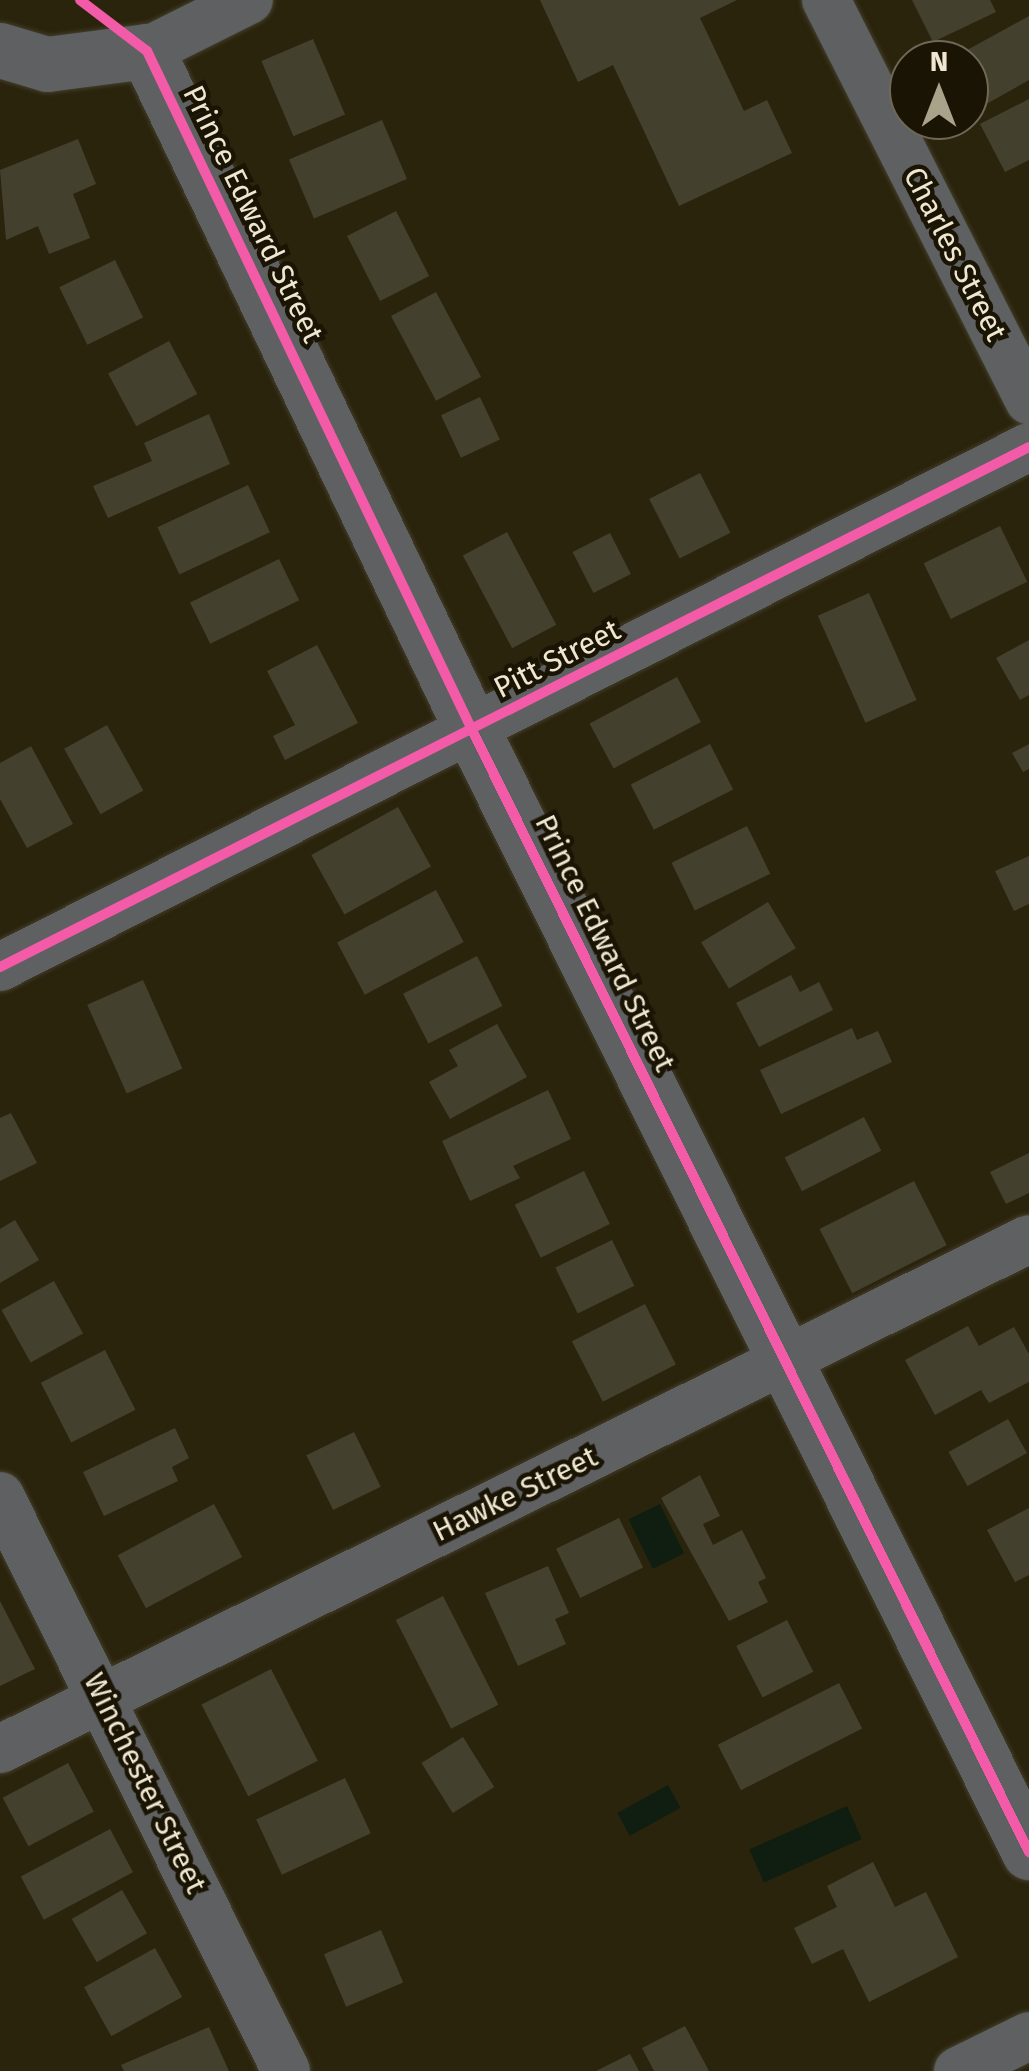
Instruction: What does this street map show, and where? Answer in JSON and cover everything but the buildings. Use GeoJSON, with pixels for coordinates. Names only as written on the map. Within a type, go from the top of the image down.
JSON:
{"type":"FeatureCollection","features":[{"type":"Feature","properties":{"kind":"street"},"geometry":{"type":"LineString","coordinates":[[0,50],[47,64],[147,51],[249,0]]}},
{"type":"Feature","properties":{"kind":"street","name":"Charles Street"},"geometry":{"type":"LineString","coordinates":[[826,0],[1029,401]]}},
{"type":"Feature","properties":{"kind":"street","name":"Prince Edward Street"},"geometry":{"type":"LineString","coordinates":[[147,51],[472,730],[1029,1852]]}},
{"type":"Feature","properties":{"kind":"street","name":"Pitt Street"},"geometry":{"type":"LineString","coordinates":[[0,967],[1029,447]]}},
{"type":"Feature","properties":{"kind":"street","name":"Hawke Street"},"geometry":{"type":"LineString","coordinates":[[0,1750],[1029,1238]]}},
{"type":"Feature","properties":{"kind":"street","name":"Winchester Street"},"geometry":{"type":"LineString","coordinates":[[0,1496],[286,2071]]}},
{"type":"Feature","properties":{"kind":"street"},"geometry":{"type":"LineString","coordinates":[[958,2071],[1029,2036]]}},
{"type":"Feature","properties":{"kind":"shaded area"},"geometry":{"type":"Polygon","coordinates":[[[660,1504],[684,1553],[653,1569],[629,1519],[660,1504]]]}},
{"type":"Feature","properties":{"kind":"shaded area"},"geometry":{"type":"Polygon","coordinates":[[[668,1785],[681,1808],[630,1836],[617,1813],[668,1785]]]}},
{"type":"Feature","properties":{"kind":"shaded area"},"geometry":{"type":"Polygon","coordinates":[[[847,1806],[862,1839],[764,1882],[749,1850],[847,1806]]]}},
{"type":"Feature","properties":{"kind":"cycle path"},"geometry":{"type":"LineString","coordinates":[[80,0],[147,51],[472,730],[1029,1852]]}},
{"type":"Feature","properties":{"kind":"cycle path"},"geometry":{"type":"LineString","coordinates":[[0,967],[1029,447]]}}]}
